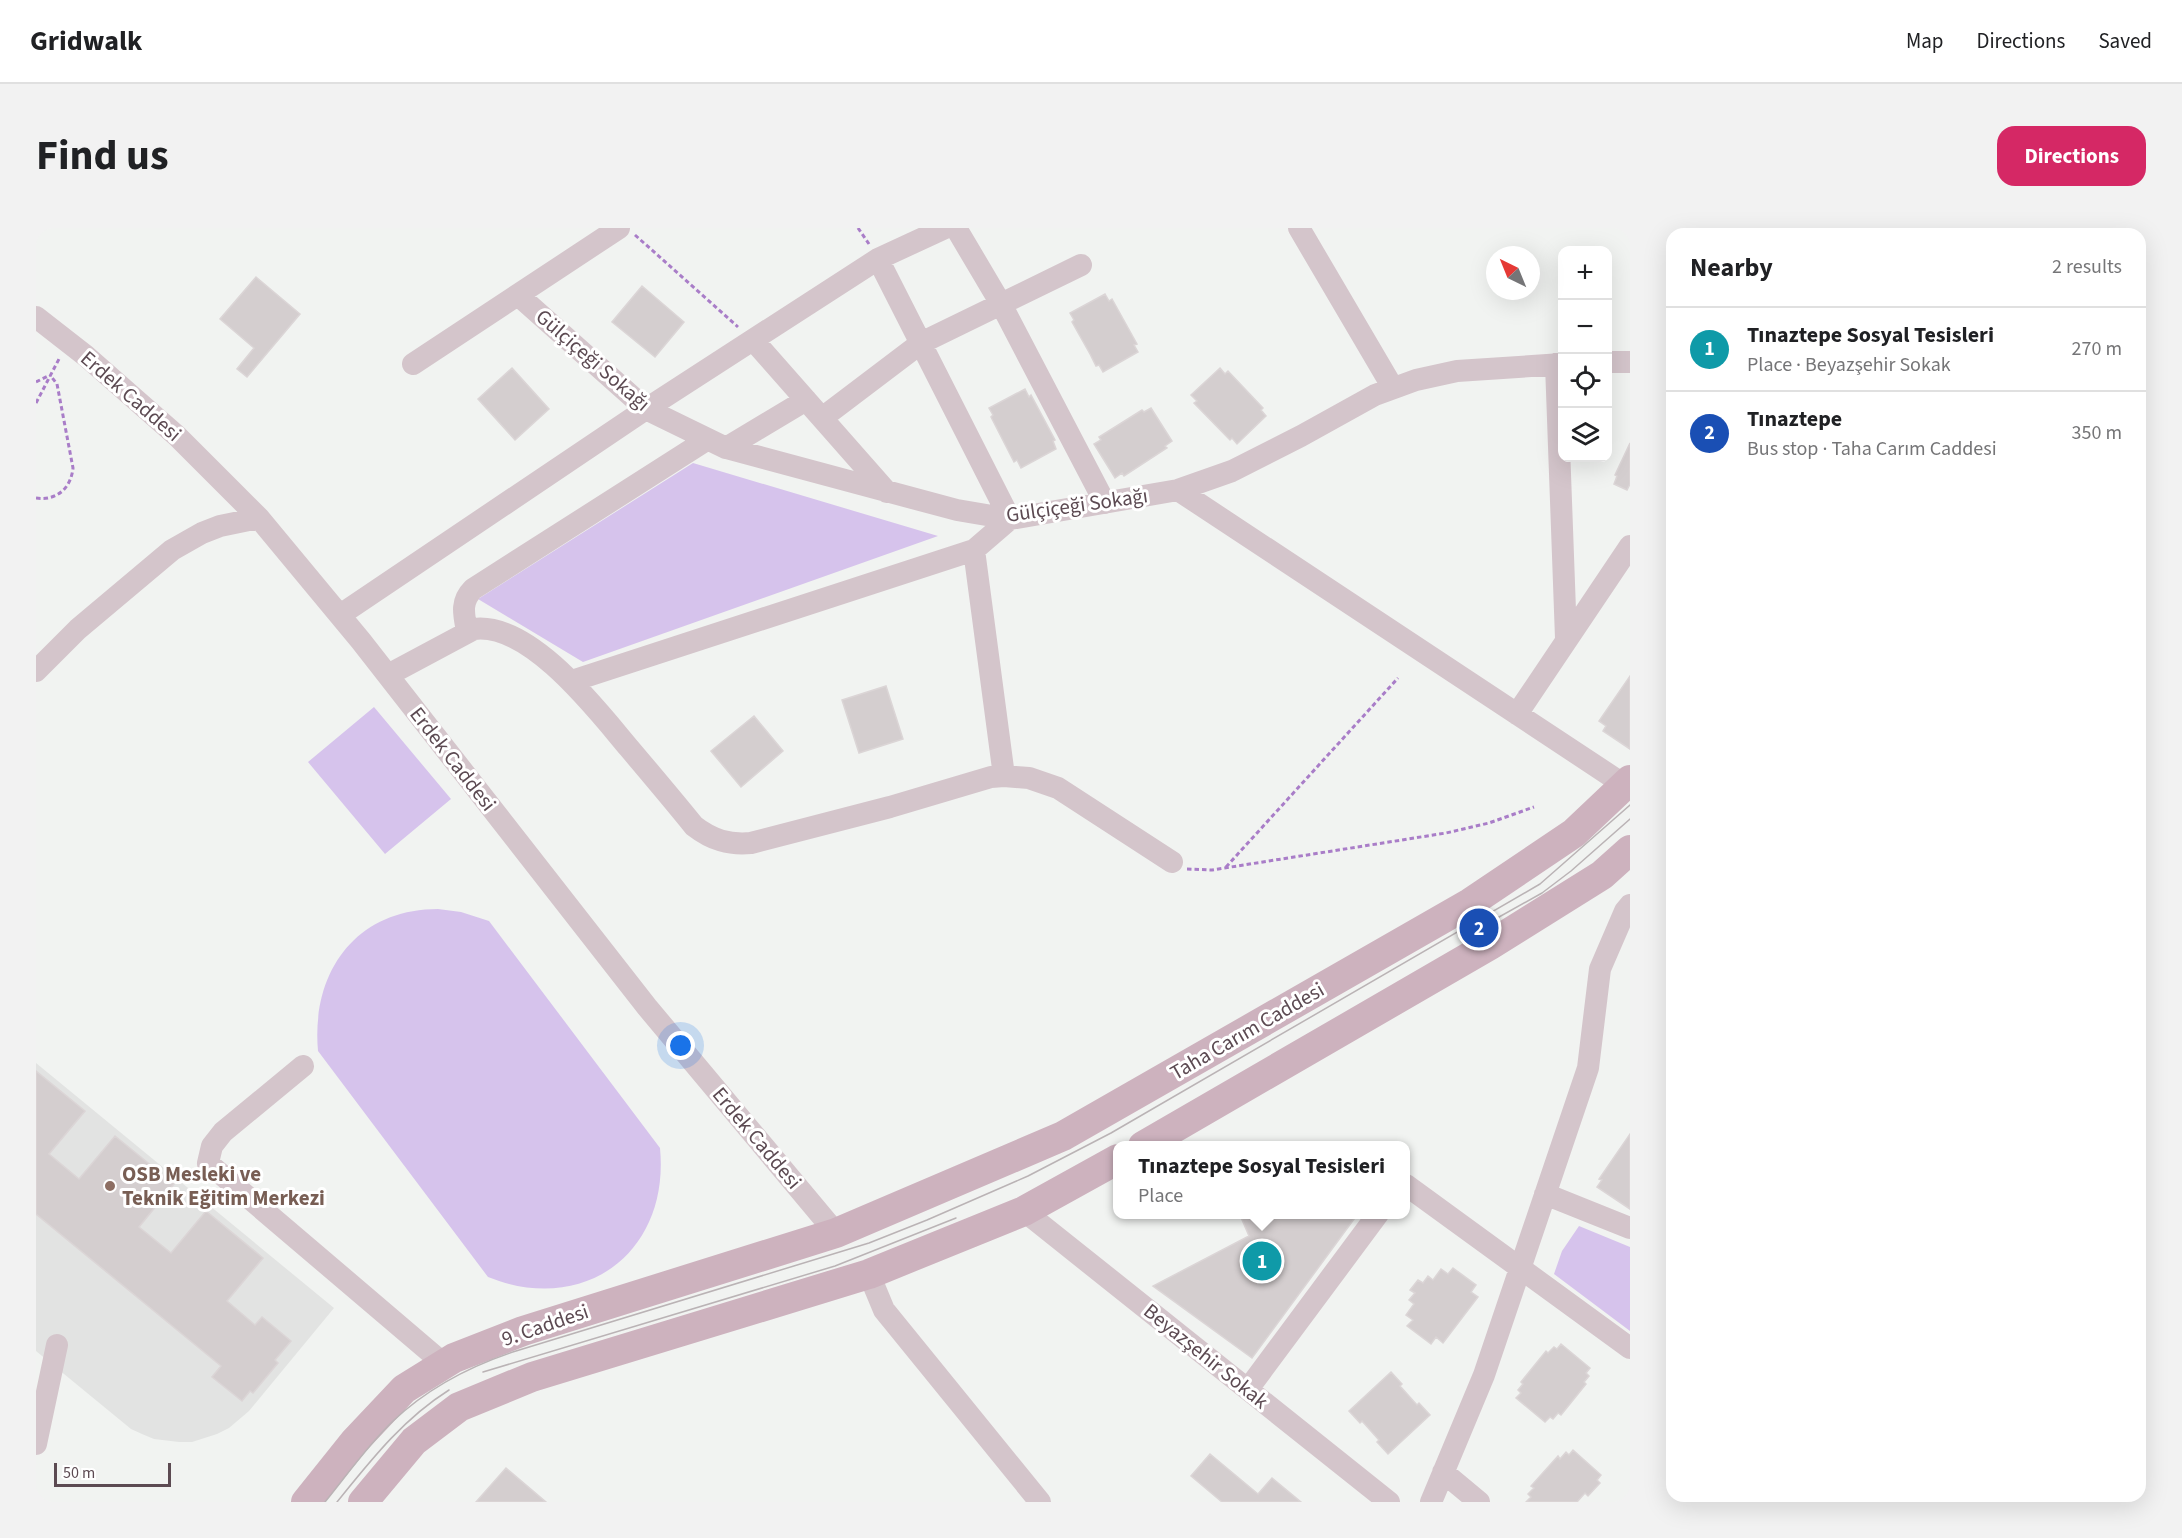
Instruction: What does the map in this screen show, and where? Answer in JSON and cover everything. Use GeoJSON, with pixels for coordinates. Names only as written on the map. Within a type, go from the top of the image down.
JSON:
{"type":"FeatureCollection","features":[{"type":"Feature","properties":{"kind":"main road","name":"Taha Carım Caddesi"},"geometry":{"type":"LineString","coordinates":[[836,1233],[1063,1136],[1083,1125],[1470,903],[1574,833],[1628,783]]}},
{"type":"Feature","properties":{"kind":"main road"},"geometry":{"type":"LineString","coordinates":[[1152,1141],[1490,945],[1602,874],[1630,850]]}},
{"type":"Feature","properties":{"kind":"main road"},"geometry":{"type":"LineString","coordinates":[[363,1502],[414,1441],[459,1407],[532,1377],[869,1274],[1024,1211],[1113,1162]]}},
{"type":"Feature","properties":{"kind":"main road","name":"9. Caddesi"},"geometry":{"type":"LineString","coordinates":[[306,1502],[354,1442],[404,1389],[454,1358],[523,1331],[836,1233]]}},
{"type":"Feature","properties":{"kind":"street"},"geometry":{"type":"LineString","coordinates":[[413,364],[619,228]]}},
{"type":"Feature","properties":{"kind":"street"},"geometry":{"type":"LineString","coordinates":[[340,615],[646,409],[878,259],[945,228]]}},
{"type":"Feature","properties":{"kind":"street"},"geometry":{"type":"LineString","coordinates":[[956,228],[1001,304],[1105,502]]}},
{"type":"Feature","properties":{"kind":"street"},"geometry":{"type":"LineString","coordinates":[[1299,228],[1393,388]]}},
{"type":"Feature","properties":{"kind":"street"},"geometry":{"type":"LineString","coordinates":[[572,681],[974,550],[1010,519],[878,259]]}},
{"type":"Feature","properties":{"kind":"street"},"geometry":{"type":"LineString","coordinates":[[822,418],[921,343],[1081,265]]}},
{"type":"Feature","properties":{"kind":"street","name":"Gülçiçeği Sokağı"},"geometry":{"type":"LineString","coordinates":[[518,295],[646,409],[717,444],[957,510],[1010,519],[1178,490],[1232,471],[1355,405],[1416,380],[1457,371],[1558,364]]}},
{"type":"Feature","properties":{"kind":"street","name":"Erdek Caddesi"},"geometry":{"type":"LineString","coordinates":[[41,329],[86,356],[184,443],[260,518],[388,675],[647,1007],[836,1233]]}},
{"type":"Feature","properties":{"kind":"street"},"geometry":{"type":"LineString","coordinates":[[753,340],[887,492]]}},
{"type":"Feature","properties":{"kind":"street"},"geometry":{"type":"LineString","coordinates":[[1612,362],[1630,362]]}},
{"type":"Feature","properties":{"kind":"street"},"geometry":{"type":"LineString","coordinates":[[467,632],[463,605],[473,589],[717,444],[806,400]]}},
{"type":"Feature","properties":{"kind":"street"},"geometry":{"type":"LineString","coordinates":[[1560,408],[1566,638]]}},
{"type":"Feature","properties":{"kind":"street"},"geometry":{"type":"LineString","coordinates":[[1178,490],[1517,714],[1628,783]]}},
{"type":"Feature","properties":{"kind":"street"},"geometry":{"type":"LineString","coordinates":[[36,670],[78,629],[172,550],[220,526],[260,518]]}},
{"type":"Feature","properties":{"kind":"street"},"geometry":{"type":"LineString","coordinates":[[1517,714],[1630,546]]}},
{"type":"Feature","properties":{"kind":"street"},"geometry":{"type":"LineString","coordinates":[[974,550],[1004,776]]}},
{"type":"Feature","properties":{"kind":"street"},"geometry":{"type":"LineString","coordinates":[[388,675],[467,632],[482,628],[503,633],[540,654],[572,681],[694,826],[711,837],[731,843],[751,843],[890,807],[991,777],[1004,776],[1029,778],[1058,788],[1172,862]]}},
{"type":"Feature","properties":{"kind":"street"},"geometry":{"type":"LineString","coordinates":[[1431,1502],[1484,1375],[1588,1068],[1600,969],[1630,905]]}},
{"type":"Feature","properties":{"kind":"street"},"geometry":{"type":"LineString","coordinates":[[303,1066],[223,1132],[212,1146],[208,1163],[444,1364]]}},
{"type":"Feature","properties":{"kind":"street"},"geometry":{"type":"LineString","coordinates":[[1410,1188],[1630,1348]]}},
{"type":"Feature","properties":{"kind":"street"},"geometry":{"type":"LineString","coordinates":[[1545,1194],[1630,1228]]}},
{"type":"Feature","properties":{"kind":"street","name":"Beyazşehir Sokak"},"geometry":{"type":"LineString","coordinates":[[1024,1211],[1389,1502]]}},
{"type":"Feature","properties":{"kind":"street"},"geometry":{"type":"LineString","coordinates":[[1248,1389],[1375,1219]]}},
{"type":"Feature","properties":{"kind":"street"},"geometry":{"type":"LineString","coordinates":[[869,1274],[884,1310],[1040,1502]]}},
{"type":"Feature","properties":{"kind":"street"},"geometry":{"type":"LineString","coordinates":[[36,1444],[57,1345]]}},
{"type":"Feature","properties":{"kind":"street"},"geometry":{"type":"LineString","coordinates":[[1443,1472],[1479,1502]]}},
{"type":"Feature","properties":{"kind":"path"},"geometry":{"type":"LineString","coordinates":[[627,228],[753,340]]}},
{"type":"Feature","properties":{"kind":"path"},"geometry":{"type":"LineString","coordinates":[[36,382],[50,375]]}},
{"type":"Feature","properties":{"kind":"path"},"geometry":{"type":"LineString","coordinates":[[36,402],[50,375]]}},
{"type":"Feature","properties":{"kind":"path"},"geometry":{"type":"LineString","coordinates":[[36,498],[57,496],[66,488],[73,468],[57,384],[50,375]]}},
{"type":"Feature","properties":{"kind":"path"},"geometry":{"type":"LineString","coordinates":[[1225,868],[1398,678]]}},
{"type":"Feature","properties":{"kind":"path"},"geometry":{"type":"LineString","coordinates":[[1172,862],[1194,871],[1339,851],[1468,829],[1534,807]]}},
{"type":"Feature","properties":{"kind":"shaded area"},"geometry":{"type":"Polygon","coordinates":[[[693,463],[938,536],[583,662],[478,599],[693,463]]]}},
{"type":"Feature","properties":{"kind":"shaded area"},"geometry":{"type":"Polygon","coordinates":[[[374,707],[451,799],[385,854],[308,762],[374,707]]]}},
{"type":"Feature","properties":{"kind":"shaded area"},"geometry":{"type":"Polygon","coordinates":[[[438,909],[461,912],[489,921],[660,1148],[659,1185],[651,1218],[636,1245],[614,1266],[588,1281],[557,1288],[524,1287],[488,1277],[318,1051],[318,1023],[322,996],[331,972],[344,951],[362,933],[383,920],[409,912],[438,909]]]}},
{"type":"Feature","properties":{"kind":"shaded area","name":"OSB Mesleki ve Teknik Eğitim Merkezi"},"geometry":{"type":"Polygon","coordinates":[[[36,1063],[334,1308],[249,1411],[229,1428],[192,1442],[154,1439],[131,1429],[36,1351],[36,1063]]]}},
{"type":"Feature","properties":{"kind":"shaded area"},"geometry":{"type":"Polygon","coordinates":[[[1579,1226],[1630,1247],[1630,1331],[1554,1274],[1562,1251],[1579,1226]]]}},
{"type":"Feature","properties":{"kind":"building"},"geometry":{"type":"Polygon","coordinates":[[[256,277],[300,314],[247,377],[237,369],[254,348],[220,319],[256,277]]]}},
{"type":"Feature","properties":{"kind":"building"},"geometry":{"type":"Polygon","coordinates":[[[642,286],[684,322],[655,357],[612,322],[642,286]]]}},
{"type":"Feature","properties":{"kind":"building"},"geometry":{"type":"Polygon","coordinates":[[[1105,294],[1109,301],[1112,299],[1137,344],[1134,345],[1138,352],[1103,372],[1099,365],[1096,366],[1072,322],[1074,320],[1070,313],[1105,294]]]}},
{"type":"Feature","properties":{"kind":"building"},"geometry":{"type":"Polygon","coordinates":[[[512,368],[549,409],[515,440],[478,399],[512,368]]]}},
{"type":"Feature","properties":{"kind":"building"},"geometry":{"type":"Polygon","coordinates":[[[1220,368],[1225,374],[1228,371],[1263,408],[1261,410],[1266,416],[1237,444],[1232,438],[1230,440],[1194,403],[1197,401],[1191,395],[1220,368]]]}},
{"type":"Feature","properties":{"kind":"building"},"geometry":{"type":"Polygon","coordinates":[[[1025,389],[1029,397],[1031,395],[1055,440],[1053,441],[1056,449],[1021,468],[1017,460],[1014,462],[991,417],[993,415],[989,408],[1025,389]]]}},
{"type":"Feature","properties":{"kind":"building"},"geometry":{"type":"Polygon","coordinates":[[[1151,408],[1172,441],[1165,446],[1167,448],[1124,476],[1122,473],[1115,478],[1094,444],[1101,440],[1099,437],[1142,410],[1144,412],[1151,408]]]}},
{"type":"Feature","properties":{"kind":"building"},"geometry":{"type":"Polygon","coordinates":[[[1630,443],[1630,484],[1627,490],[1614,484],[1617,476],[1615,475],[1630,443]]]}},
{"type":"Feature","properties":{"kind":"building"},"geometry":{"type":"Polygon","coordinates":[[[1630,676],[1630,749],[1603,731],[1606,726],[1599,721],[1630,676]]]}},
{"type":"Feature","properties":{"kind":"building"},"geometry":{"type":"Polygon","coordinates":[[[886,686],[903,739],[859,753],[842,700],[886,686]]]}},
{"type":"Feature","properties":{"kind":"building"},"geometry":{"type":"Polygon","coordinates":[[[754,716],[783,751],[741,787],[711,751],[754,716]]]}},
{"type":"Feature","properties":{"kind":"building"},"geometry":{"type":"Polygon","coordinates":[[[36,1071],[85,1111],[49,1154],[79,1179],[115,1136],[174,1184],[139,1227],[171,1253],[206,1211],[263,1258],[227,1301],[255,1325],[262,1317],[291,1341],[275,1360],[278,1363],[253,1393],[250,1391],[242,1401],[212,1377],[221,1366],[36,1214],[36,1071]]]}},
{"type":"Feature","properties":{"kind":"building"},"geometry":{"type":"Polygon","coordinates":[[[1630,1134],[1630,1209],[1597,1187],[1602,1180],[1599,1179],[1630,1134]]]}},
{"type":"Feature","properties":{"kind":"building"},"geometry":{"type":"Polygon","coordinates":[[[1242,1219],[1354,1219],[1252,1358],[1153,1286],[1249,1236],[1242,1219]]]}},
{"type":"Feature","properties":{"kind":"building"},"geometry":{"type":"Polygon","coordinates":[[[1453,1268],[1476,1285],[1471,1292],[1478,1297],[1443,1343],[1436,1337],[1431,1344],[1407,1326],[1413,1320],[1406,1315],[1414,1304],[1409,1300],[1415,1293],[1410,1290],[1418,1280],[1423,1283],[1428,1276],[1433,1280],[1441,1269],[1448,1274],[1453,1268]]]}},
{"type":"Feature","properties":{"kind":"building"},"geometry":{"type":"Polygon","coordinates":[[[1561,1344],[1590,1368],[1586,1373],[1589,1376],[1584,1382],[1586,1384],[1561,1415],[1558,1413],[1553,1419],[1550,1417],[1545,1422],[1516,1398],[1521,1393],[1518,1390],[1523,1384],[1521,1382],[1546,1351],[1548,1353],[1554,1347],[1557,1349],[1561,1344]]]}},
{"type":"Feature","properties":{"kind":"building"},"geometry":{"type":"Polygon","coordinates":[[[1391,1372],[1417,1405],[1419,1403],[1430,1415],[1388,1454],[1362,1421],[1360,1423],[1349,1411],[1391,1372]]]}},
{"type":"Feature","properties":{"kind":"building"},"geometry":{"type":"Polygon","coordinates":[[[1573,1450],[1601,1475],[1597,1480],[1600,1483],[1588,1496],[1585,1493],[1577,1502],[1526,1502],[1531,1497],[1528,1494],[1534,1488],[1531,1486],[1558,1456],[1560,1459],[1566,1452],[1569,1455],[1573,1450]]]}},
{"type":"Feature","properties":{"kind":"building"},"geometry":{"type":"Polygon","coordinates":[[[1210,1454],[1258,1494],[1272,1478],[1301,1502],[1222,1502],[1191,1476],[1210,1454]]]}},
{"type":"Feature","properties":{"kind":"building"},"geometry":{"type":"Polygon","coordinates":[[[506,1468],[546,1502],[476,1502],[506,1468]]]}},
{"type":"Feature","properties":{"kind":"tram line"},"geometry":{"type":"LineString","coordinates":[[325,1502],[366,1450],[393,1421],[406,1409],[450,1379],[516,1351],[869,1243],[1028,1176],[1111,1133],[1540,884],[1630,805]]}},
{"type":"Feature","properties":{"kind":"tram line"},"geometry":{"type":"LineString","coordinates":[[1483,926],[1542,893],[1571,871],[1630,819]]}},
{"type":"Feature","properties":{"kind":"tram line"},"geometry":{"type":"LineString","coordinates":[[483,1372],[835,1266],[956,1218]]}},
{"type":"Feature","properties":{"kind":"tram line"},"geometry":{"type":"LineString","coordinates":[[337,1502],[402,1427],[432,1401],[449,1390]]}},
{"type":"Feature","properties":{"kind":"place","name":"Tınaztepe"},"geometry":{"type":"Point","coordinates":[1479,928]}},
{"type":"Feature","properties":{"kind":"place","name":"OSB Mesleki ve Teknik Eğitim Merkezi"},"geometry":{"type":"Point","coordinates":[110,1186]}},
{"type":"Feature","properties":{"kind":"place","name":"Tınaztepe Sosyal Tesisleri"},"geometry":{"type":"Point","coordinates":[1262,1261]}}]}
